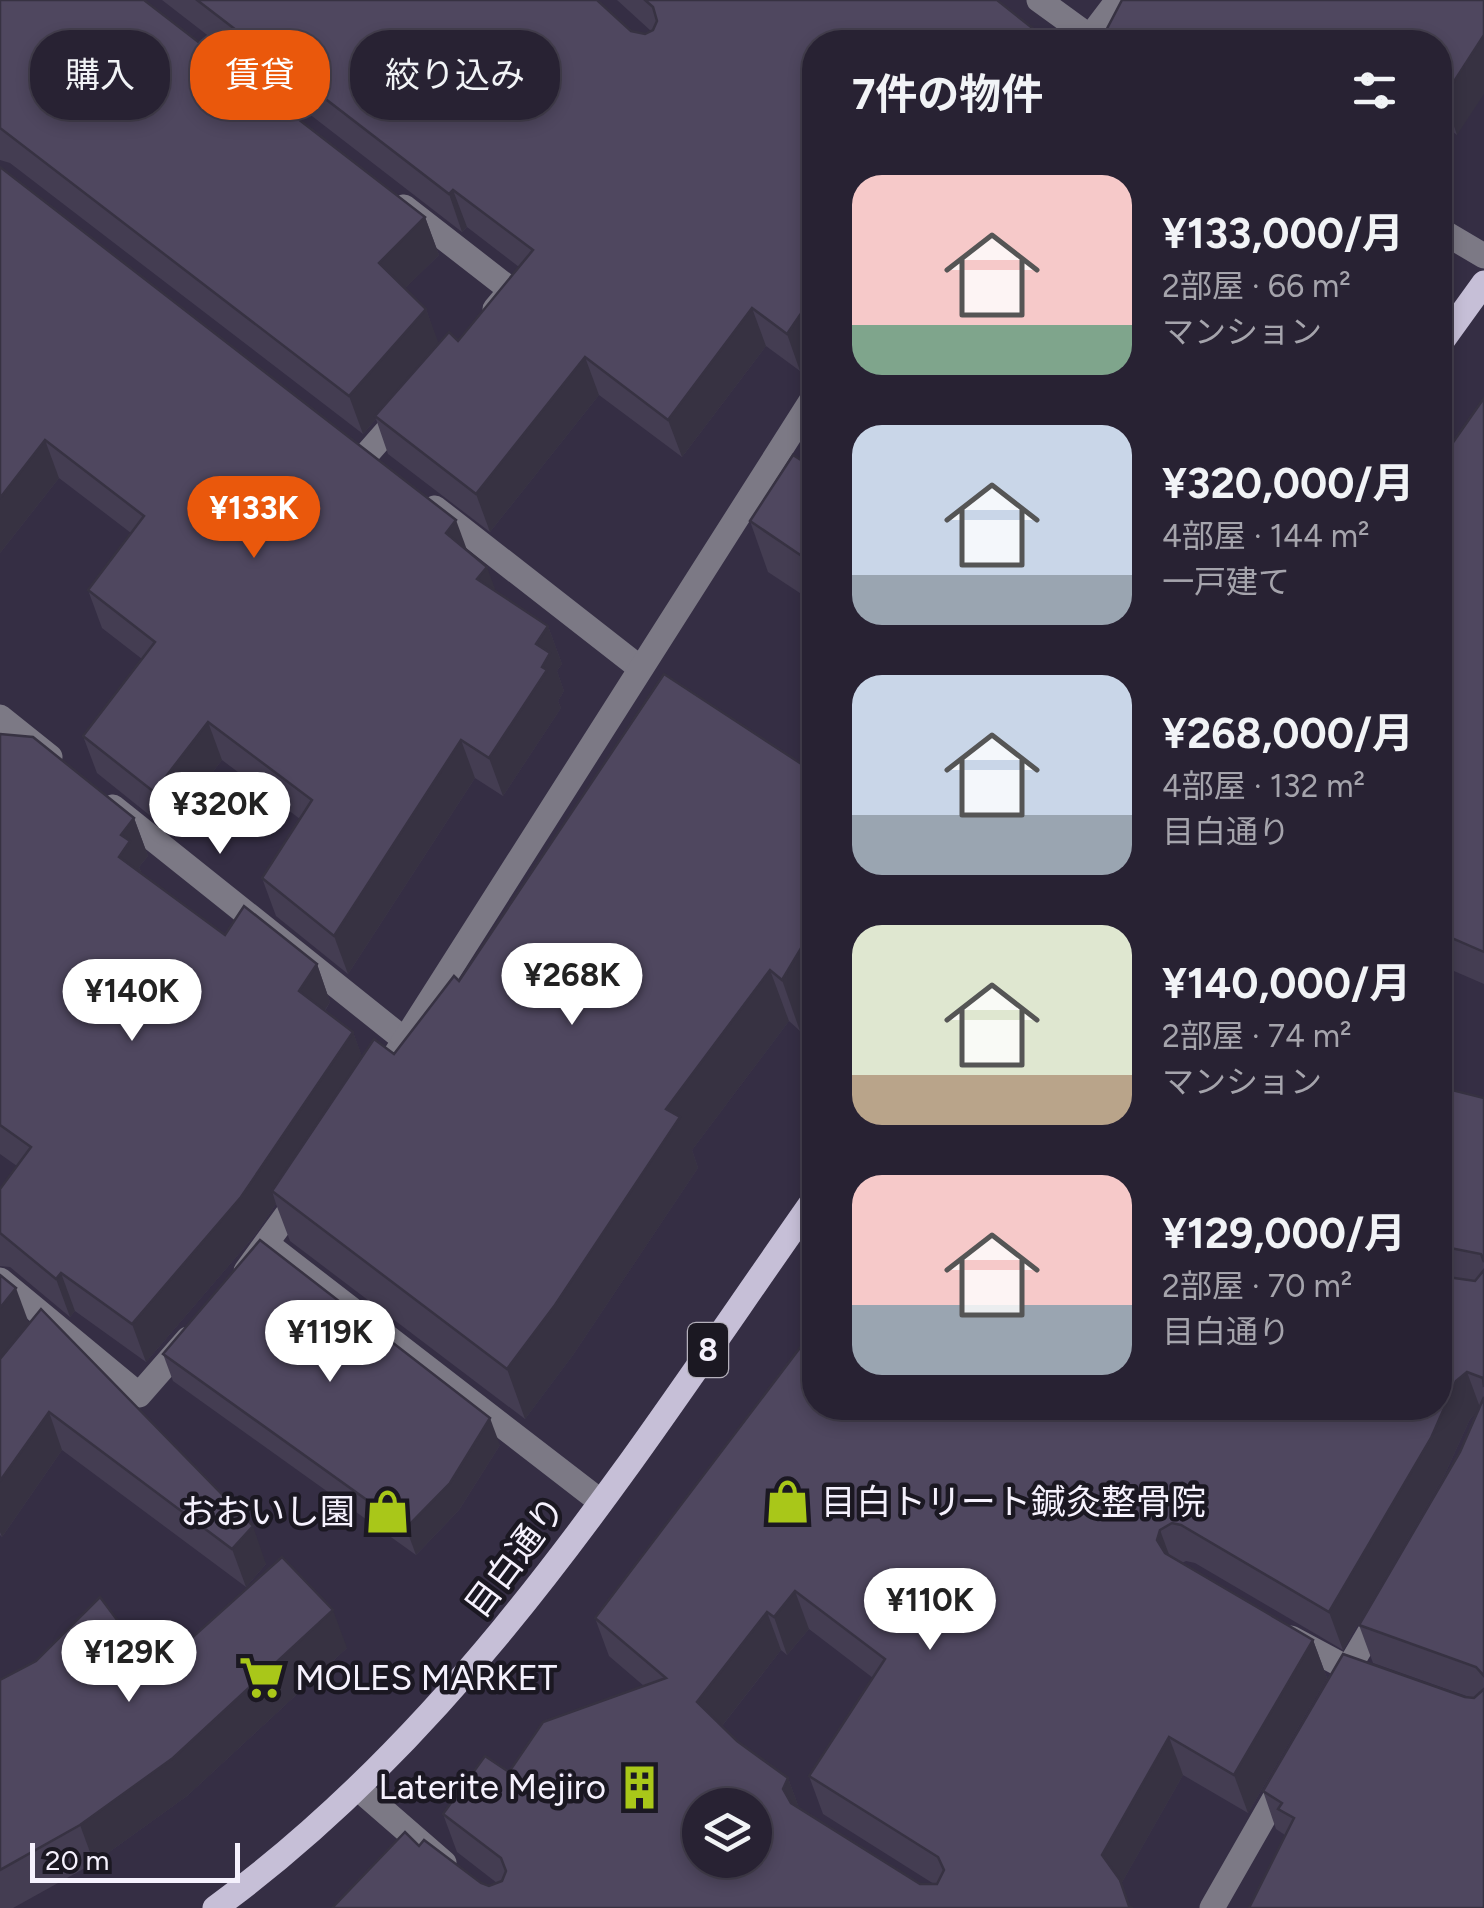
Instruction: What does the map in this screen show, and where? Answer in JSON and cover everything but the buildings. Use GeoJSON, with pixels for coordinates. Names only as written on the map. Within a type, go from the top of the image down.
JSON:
{"type":"FeatureCollection","features":[{"type":"Feature","properties":{"kind":"main road"},"geometry":{"type":"LineString","coordinates":[[1452,327],[1484,282]]}},
{"type":"Feature","properties":{"kind":"main road","name":"目白通り"},"geometry":{"type":"LineString","coordinates":[[216,1908],[274,1865],[360,1790],[488,1650],[600,1502],[802,1216]]}},
{"type":"Feature","properties":{"kind":"street"},"geometry":{"type":"LineString","coordinates":[[1039,0],[1076,30]]}},
{"type":"Feature","properties":{"kind":"street"},"geometry":{"type":"LineString","coordinates":[[1098,30],[1118,0]]}},
{"type":"Feature","properties":{"kind":"street"},"geometry":{"type":"LineString","coordinates":[[386,194],[511,290],[472,335]]}},
{"type":"Feature","properties":{"kind":"street"},"geometry":{"type":"LineString","coordinates":[[1452,237],[1484,256]]}},
{"type":"Feature","properties":{"kind":"street"},"geometry":{"type":"LineString","coordinates":[[366,455],[419,395]]}},
{"type":"Feature","properties":{"kind":"street"},"geometry":{"type":"LineString","coordinates":[[384,1072],[802,415]]}},
{"type":"Feature","properties":{"kind":"street"},"geometry":{"type":"LineString","coordinates":[[412,490],[640,668]]}},
{"type":"Feature","properties":{"kind":"street"},"geometry":{"type":"LineString","coordinates":[[0,716],[406,1040]]}},
{"type":"Feature","properties":{"kind":"street"},"geometry":{"type":"LineString","coordinates":[[229,1290],[268,1245],[321,1166]]}},
{"type":"Feature","properties":{"kind":"street"},"geometry":{"type":"LineString","coordinates":[[268,1245],[600,1502]]}},
{"type":"Feature","properties":{"kind":"street"},"geometry":{"type":"LineString","coordinates":[[0,1280],[139,1396],[204,1320]]}},
{"type":"Feature","properties":{"kind":"street"},"geometry":{"type":"LineString","coordinates":[[32,1349],[53,1324]]}},
{"type":"Feature","properties":{"kind":"street"},"geometry":{"type":"LineString","coordinates":[[1328,1704],[1398,1585]]}},
{"type":"Feature","properties":{"kind":"street"},"geometry":{"type":"LineString","coordinates":[[1267,1624],[1347,1671],[1381,1683]]}},
{"type":"Feature","properties":{"kind":"street"},"geometry":{"type":"LineString","coordinates":[[1212,1908],[1299,1756]]}},
{"type":"Feature","properties":{"kind":"street"},"geometry":{"type":"LineString","coordinates":[[360,1790],[460,1875]]}},
{"type":"Feature","properties":{"kind":"place","name":"目白トリート鍼灸整骨院"},"geometry":{"type":"Point","coordinates":[788,1502]}},
{"type":"Feature","properties":{"kind":"place","name":"おおいし園"},"geometry":{"type":"Point","coordinates":[388,1512]}},
{"type":"Feature","properties":{"kind":"place","name":"MOLES MARKET"},"geometry":{"type":"Point","coordinates":[262,1678]}},
{"type":"Feature","properties":{"kind":"place","name":"Laterite Mejiro"},"geometry":{"type":"Point","coordinates":[639,1787]}}]}
